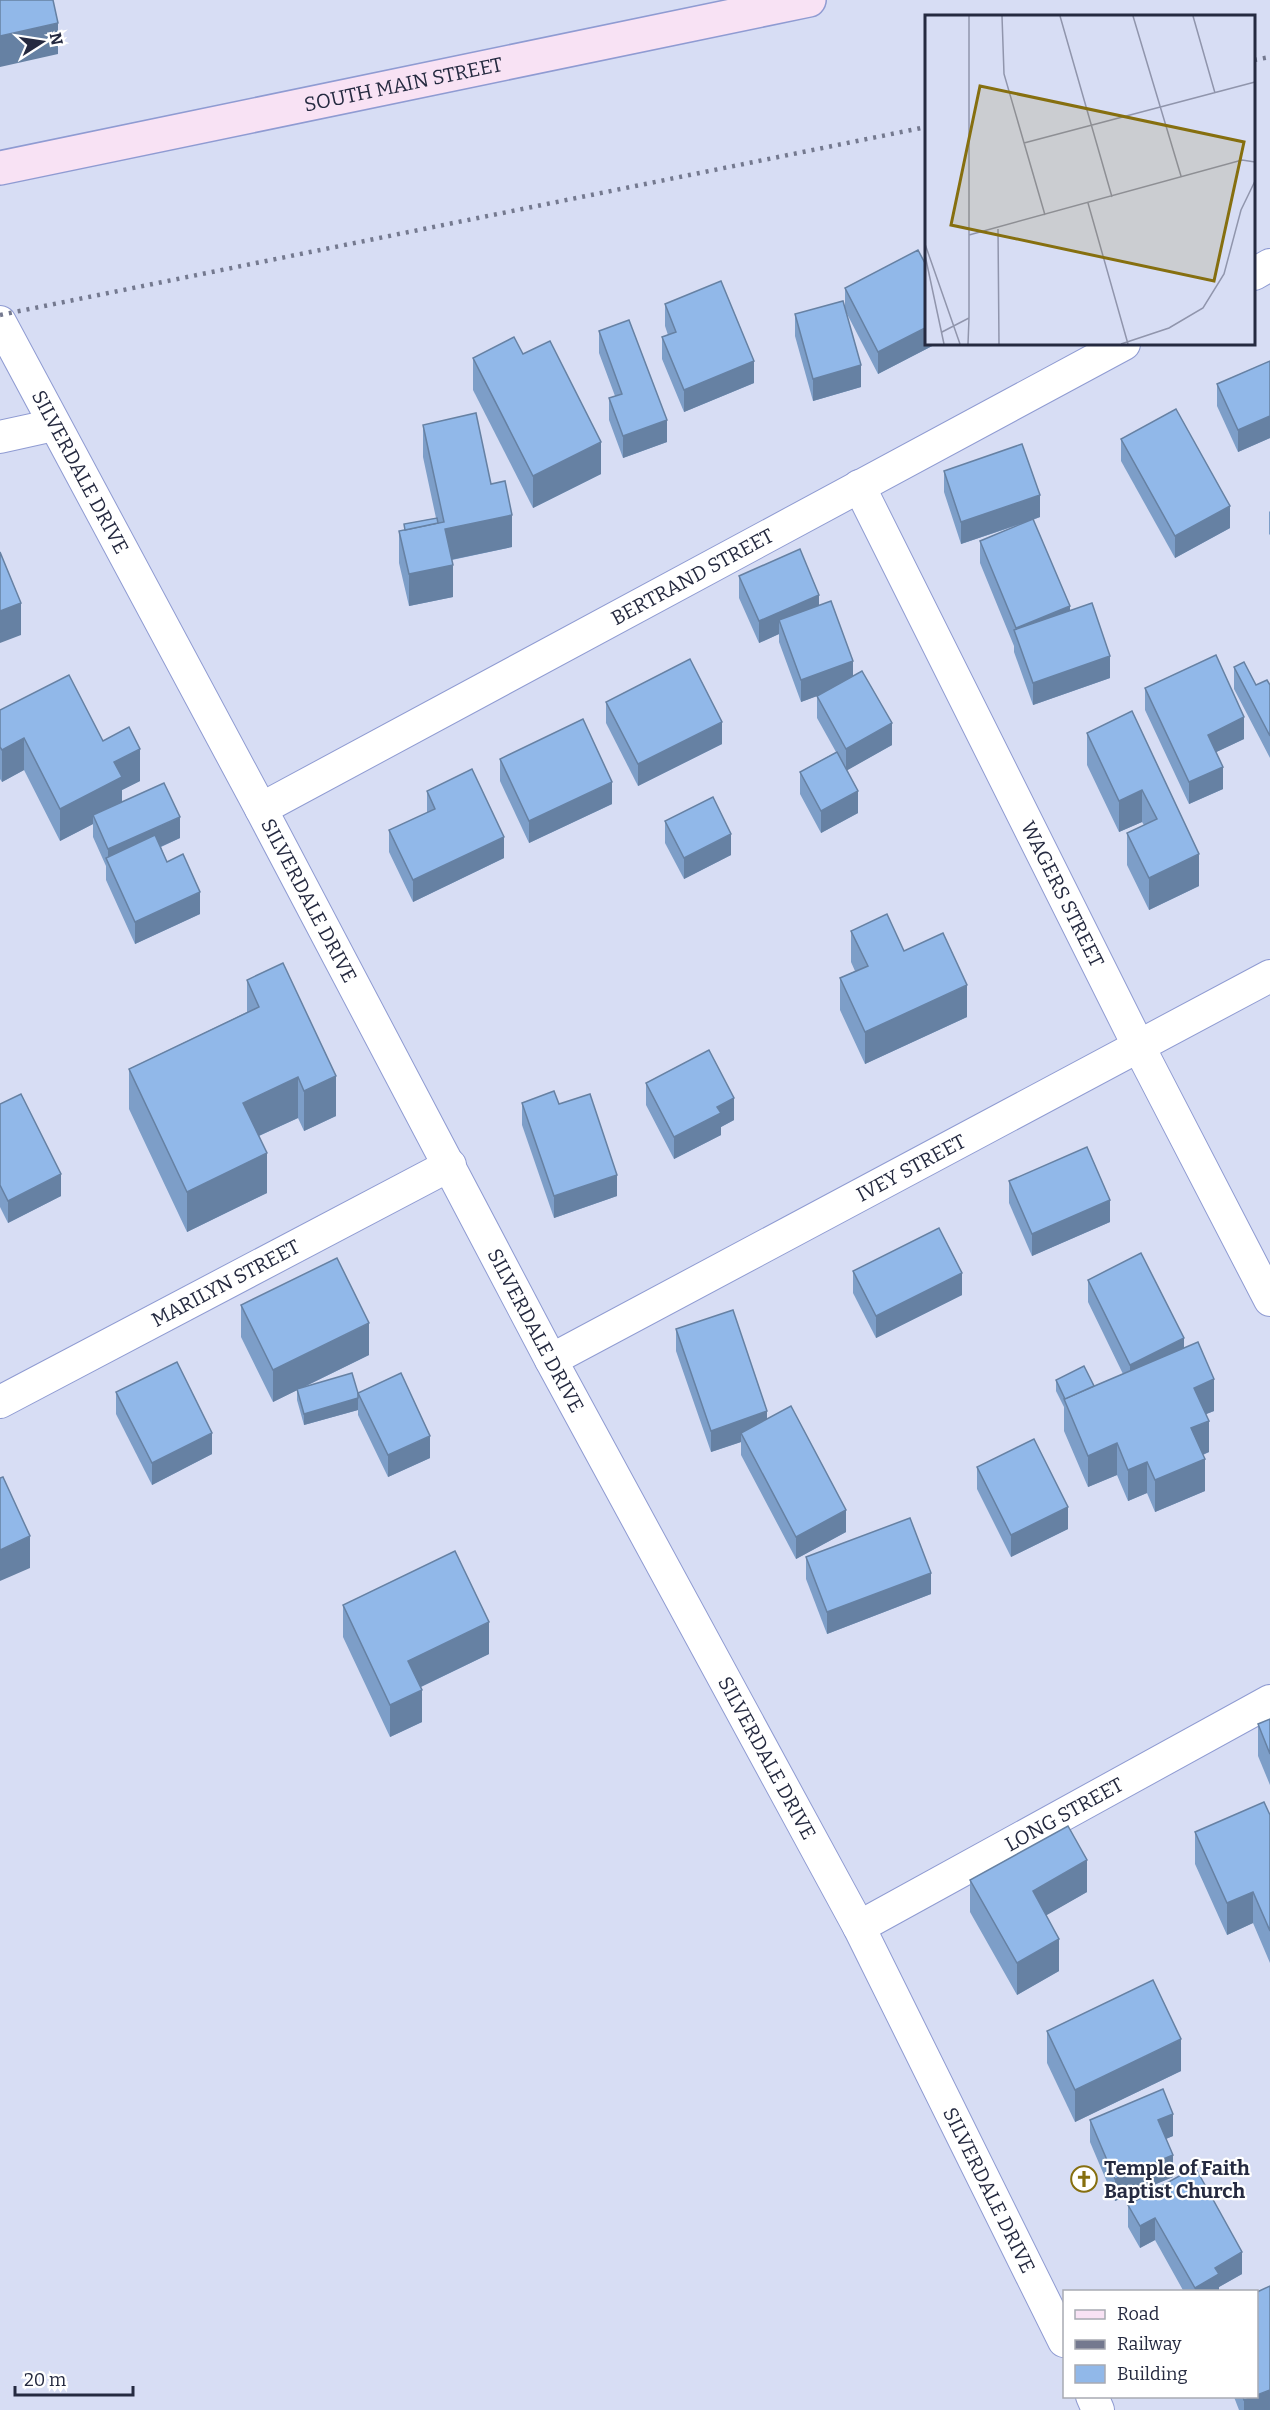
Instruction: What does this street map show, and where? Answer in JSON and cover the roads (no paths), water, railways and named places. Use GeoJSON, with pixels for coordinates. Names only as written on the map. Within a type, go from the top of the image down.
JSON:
{"type":"FeatureCollection","features":[{"type":"Feature","properties":{"kind":"street","name":"SOUTH MAIN STREET"},"geometry":{"type":"LineString","coordinates":[[0,168],[809,0]]}},
{"type":"Feature","properties":{"kind":"street"},"geometry":{"type":"LineString","coordinates":[[1255,273],[1270,265]]}},
{"type":"Feature","properties":{"kind":"street","name":"SILVERDALE DRIVE"},"geometry":{"type":"LineString","coordinates":[[0,322],[450,1165],[551,1360],[859,1927],[1063,2338]]}},
{"type":"Feature","properties":{"kind":"street","name":"BERTRAND STREET"},"geometry":{"type":"LineString","coordinates":[[261,809],[1122,345]]}},
{"type":"Feature","properties":{"kind":"street"},"geometry":{"type":"LineString","coordinates":[[0,437],[54,425]]}},
{"type":"Feature","properties":{"kind":"street","name":"WAGERS STREET"},"geometry":{"type":"LineString","coordinates":[[859,486],[1139,1047],[1270,1299]]}},
{"type":"Feature","properties":{"kind":"street","name":"IVEY STREET"},"geometry":{"type":"LineString","coordinates":[[551,1360],[1270,976]]}},
{"type":"Feature","properties":{"kind":"street","name":"MARILYN STREET"},"geometry":{"type":"LineString","coordinates":[[0,1402],[450,1165]]}},
{"type":"Feature","properties":{"kind":"street","name":"LONG STREET"},"geometry":{"type":"LineString","coordinates":[[859,1927],[1270,1701]]}},
{"type":"Feature","properties":{"kind":"railway"},"geometry":{"type":"LineString","coordinates":[[1255,60],[1270,57]]}},
{"type":"Feature","properties":{"kind":"railway"},"geometry":{"type":"LineString","coordinates":[[0,315],[925,127]]}},
{"type":"Feature","properties":{"kind":"place","name":"Temple of Faith Baptist Church"},"geometry":{"type":"Point","coordinates":[1084,2179]}}]}
